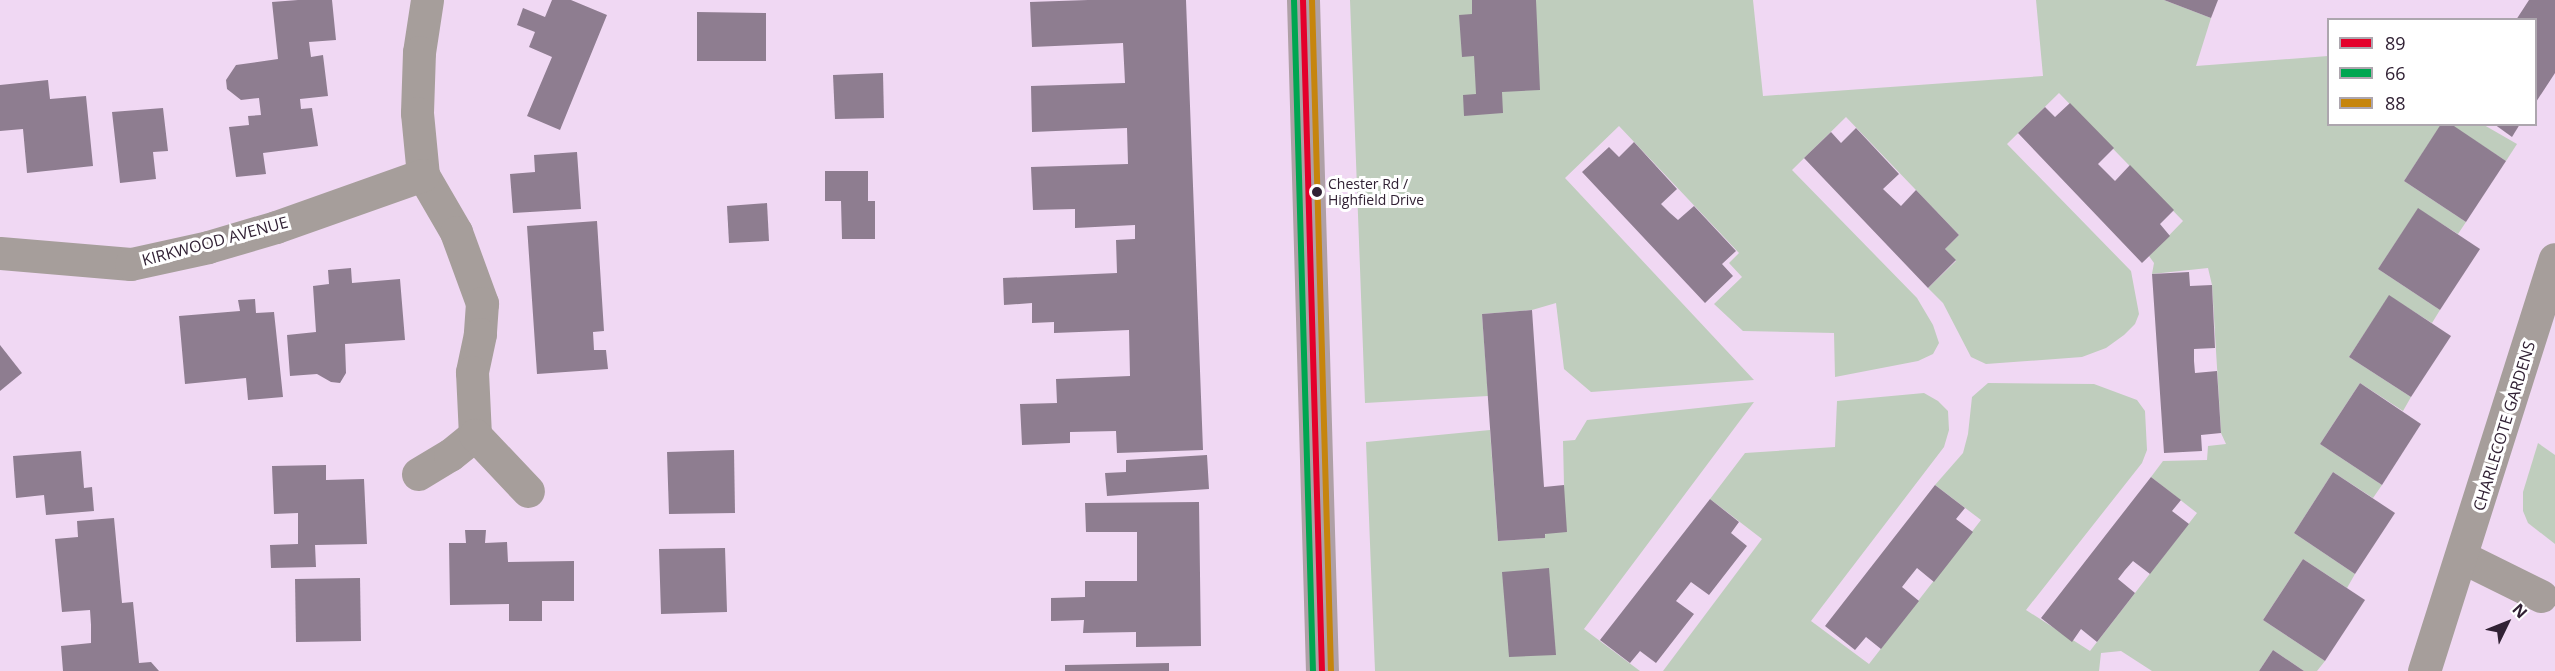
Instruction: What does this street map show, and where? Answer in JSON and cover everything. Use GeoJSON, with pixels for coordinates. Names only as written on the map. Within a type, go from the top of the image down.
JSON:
{"type":"FeatureCollection","features":[{"type":"Feature","properties":{"kind":"highway"},"geometry":{"type":"LineString","coordinates":[[1303,0],[1323,671]]}},
{"type":"Feature","properties":{"kind":"street"},"geometry":{"type":"LineString","coordinates":[[427,0],[419,52],[417,113],[423,175],[456,232],[482,303],[480,334],[472,372],[475,435],[528,491]]}},
{"type":"Feature","properties":{"kind":"street","name":"KIRKWOOD AVENUE"},"geometry":{"type":"LineString","coordinates":[[0,253],[131,264],[208,247],[276,227],[423,175]]}},
{"type":"Feature","properties":{"kind":"street","name":"CHARLECOTE GARDENS"},"geometry":{"type":"LineString","coordinates":[[2424,671],[2550,296],[2555,259]]}},
{"type":"Feature","properties":{"kind":"street"},"geometry":{"type":"LineString","coordinates":[[418,474],[450,455],[475,435]]}},
{"type":"Feature","properties":{"kind":"street"},"geometry":{"type":"LineString","coordinates":[[2462,557],[2541,596]]}},
{"type":"Feature","properties":{"kind":"green space"},"geometry":{"type":"Polygon","coordinates":[[[1350,0],[1753,0],[1763,96],[2043,76],[2036,0],[2164,0],[2211,18],[2196,66],[2327,56],[2327,126],[2440,126],[2404,181],[2466,222],[2458,234],[2418,209],[2378,269],[2440,310],[2432,323],[2389,296],[2349,357],[2411,397],[2403,411],[2360,383],[2320,444],[2382,485],[2373,498],[2333,472],[2294,533],[2355,574],[2347,588],[2303,559],[2263,620],[2325,661],[2317,671],[2304,671],[2273,650],[2259,671],[2152,671],[2121,651],[2101,653],[2099,671],[1663,671],[1762,539],[1710,499],[1745,453],[1835,447],[1837,401],[1924,393],[1938,401],[1948,411],[1949,430],[1944,447],[1811,621],[1869,664],[1981,520],[1935,485],[1963,453],[1968,434],[1972,397],[1988,383],[2094,384],[2137,400],[2145,411],[2147,450],[2142,463],[2026,610],[2090,651],[2197,513],[2151,477],[2163,461],[2207,460],[2208,446],[2226,444],[2221,433],[2212,285],[2208,268],[2152,274],[2154,263],[2149,256],[2183,221],[2059,93],[2007,144],[2131,271],[2139,314],[2135,324],[2106,348],[2082,357],[1986,364],[1971,357],[1943,303],[1928,288],[1956,261],[1945,249],[1959,235],[1846,117],[1792,170],[1917,298],[1933,325],[1939,343],[1933,354],[1918,361],[1835,377],[1834,333],[1743,331],[1714,304],[1742,277],[1729,263],[1739,253],[1619,126],[1565,178],[1754,380],[1591,392],[1564,369],[1556,303],[1532,310],[1482,314],[1488,396],[1365,403],[1350,0]]]}},
{"type":"Feature","properties":{"kind":"green space"},"geometry":{"type":"Polygon","coordinates":[[[2453,126],[2486,126],[2517,144],[2506,161],[2453,126]]]}},
{"type":"Feature","properties":{"kind":"green space"},"geometry":{"type":"Polygon","coordinates":[[[1754,402],[1584,629],[1640,671],[1375,671],[1366,442],[1490,430],[1498,541],[1544,538],[1564,485],[1563,441],[1575,440],[1587,420],[1754,402]]]}},
{"type":"Feature","properties":{"kind":"green space"},"geometry":{"type":"Polygon","coordinates":[[[2538,443],[2555,455],[2555,544],[2528,523],[2523,511],[2523,492],[2538,443]]]}},
{"type":"Feature","properties":{"kind":"building"},"geometry":{"type":"Polygon","coordinates":[[[332,0],[336,40],[309,42],[311,57],[323,55],[328,96],[300,99],[301,109],[312,108],[318,146],[263,153],[266,174],[236,177],[229,127],[249,125],[248,116],[261,115],[259,98],[241,100],[227,89],[226,80],[236,65],[278,59],[272,2],[332,0]]]}},
{"type":"Feature","properties":{"kind":"building"},"geometry":{"type":"Polygon","coordinates":[[[552,0],[571,0],[607,15],[560,130],[527,116],[552,57],[529,47],[535,32],[517,25],[523,8],[545,17],[552,0]]]}},
{"type":"Feature","properties":{"kind":"building"},"geometry":{"type":"Polygon","coordinates":[[[1186,0],[1203,450],[1117,453],[1116,431],[1070,432],[1070,443],[1022,445],[1020,404],[1057,403],[1056,379],[1130,376],[1129,330],[1054,333],[1054,322],[1032,323],[1032,303],[1004,305],[1003,278],[1117,273],[1116,240],[1135,239],[1135,225],[1075,228],[1075,209],[1033,210],[1031,167],[1128,164],[1127,128],[1032,132],[1031,86],[1125,83],[1123,43],[1032,47],[1030,2],[1186,0]]]}},
{"type":"Feature","properties":{"kind":"building"},"geometry":{"type":"Polygon","coordinates":[[[1472,0],[1536,0],[1540,90],[1502,92],[1503,113],[1464,116],[1463,95],[1476,94],[1474,56],[1462,57],[1459,15],[1472,14],[1472,0]]]}},
{"type":"Feature","properties":{"kind":"building"},"geometry":{"type":"Polygon","coordinates":[[[2164,0],[2218,0],[2211,18],[2164,0]]]}},
{"type":"Feature","properties":{"kind":"building"},"geometry":{"type":"Polygon","coordinates":[[[2529,0],[2555,0],[2555,73],[2537,100],[2537,18],[2517,18],[2529,0]]]}},
{"type":"Feature","properties":{"kind":"building"},"geometry":{"type":"Polygon","coordinates":[[[697,12],[766,13],[766,61],[697,61],[697,12]]]}},
{"type":"Feature","properties":{"kind":"building"},"geometry":{"type":"Polygon","coordinates":[[[883,73],[884,118],[835,119],[833,75],[883,73]]]}},
{"type":"Feature","properties":{"kind":"building"},"geometry":{"type":"Polygon","coordinates":[[[48,80],[50,99],[86,96],[93,166],[27,173],[23,129],[0,131],[0,85],[48,80]]]}},
{"type":"Feature","properties":{"kind":"building"},"geometry":{"type":"Polygon","coordinates":[[[2070,103],[2114,148],[2098,164],[2115,181],[2130,165],[2174,210],[2160,224],[2170,236],[2142,263],[2018,133],[2045,107],[2055,117],[2070,103]]]}},
{"type":"Feature","properties":{"kind":"building"},"geometry":{"type":"Polygon","coordinates":[[[163,108],[168,151],[153,152],[156,179],[120,183],[112,112],[163,108]]]}},
{"type":"Feature","properties":{"kind":"building"},"geometry":{"type":"Polygon","coordinates":[[[2440,126],[2454,126],[2506,161],[2466,222],[2404,181],[2440,126]]]}},
{"type":"Feature","properties":{"kind":"building"},"geometry":{"type":"Polygon","coordinates":[[[2497,126],[2519,126],[2512,137],[2497,126]]]}},
{"type":"Feature","properties":{"kind":"building"},"geometry":{"type":"Polygon","coordinates":[[[1856,128],[1899,174],[1883,189],[1901,206],[1916,190],[1959,235],[1945,249],[1956,260],[1928,288],[1804,158],[1831,132],[1841,143],[1856,128]]]}},
{"type":"Feature","properties":{"kind":"building"},"geometry":{"type":"Polygon","coordinates":[[[1634,142],[1677,189],[1661,204],[1678,220],[1694,206],[1736,251],[1722,264],[1733,276],[1705,303],[1582,172],[1609,147],[1619,157],[1634,142]]]}},
{"type":"Feature","properties":{"kind":"building"},"geometry":{"type":"Polygon","coordinates":[[[577,152],[581,209],[513,213],[510,174],[535,172],[534,155],[577,152]]]}},
{"type":"Feature","properties":{"kind":"building"},"geometry":{"type":"Polygon","coordinates":[[[825,171],[868,171],[868,201],[875,201],[875,239],[842,239],[841,201],[825,201],[825,171]]]}},
{"type":"Feature","properties":{"kind":"building"},"geometry":{"type":"Polygon","coordinates":[[[767,203],[769,241],[729,243],[727,206],[767,203]]]}},
{"type":"Feature","properties":{"kind":"building"},"geometry":{"type":"Polygon","coordinates":[[[2418,208],[2480,249],[2440,310],[2378,269],[2418,208]]]}},
{"type":"Feature","properties":{"kind":"building"},"geometry":{"type":"Polygon","coordinates":[[[597,221],[604,331],[593,332],[594,350],[606,350],[608,369],[537,374],[527,226],[597,221]]]}},
{"type":"Feature","properties":{"kind":"building"},"geometry":{"type":"Polygon","coordinates":[[[351,268],[352,283],[400,279],[405,340],[345,344],[346,373],[340,383],[331,382],[317,374],[290,376],[287,335],[316,332],[313,286],[329,284],[328,270],[351,268]]]}},
{"type":"Feature","properties":{"kind":"building"},"geometry":{"type":"Polygon","coordinates":[[[2189,272],[2190,286],[2212,285],[2215,348],[2194,349],[2194,361],[2195,373],[2217,371],[2221,433],[2201,435],[2202,451],[2164,453],[2152,274],[2189,272]]]}},
{"type":"Feature","properties":{"kind":"building"},"geometry":{"type":"Polygon","coordinates":[[[2389,295],[2451,336],[2411,397],[2349,357],[2389,295]]]}},
{"type":"Feature","properties":{"kind":"building"},"geometry":{"type":"Polygon","coordinates":[[[255,299],[256,313],[274,312],[283,397],[248,400],[246,378],[185,384],[179,316],[240,311],[238,300],[255,299]]]}},
{"type":"Feature","properties":{"kind":"building"},"geometry":{"type":"Polygon","coordinates":[[[1532,310],[1544,487],[1564,485],[1567,532],[1545,534],[1545,538],[1498,541],[1482,314],[1532,310]]]}},
{"type":"Feature","properties":{"kind":"building"},"geometry":{"type":"Polygon","coordinates":[[[0,345],[22,373],[0,391],[0,345]]]}},
{"type":"Feature","properties":{"kind":"building"},"geometry":{"type":"Polygon","coordinates":[[[2360,383],[2421,424],[2382,485],[2320,444],[2360,383]]]}},
{"type":"Feature","properties":{"kind":"building"},"geometry":{"type":"Polygon","coordinates":[[[734,450],[735,513],[669,514],[667,452],[734,450]]]}},
{"type":"Feature","properties":{"kind":"building"},"geometry":{"type":"Polygon","coordinates":[[[81,451],[84,488],[92,487],[94,511],[46,515],[44,495],[16,498],[13,456],[81,451]]]}},
{"type":"Feature","properties":{"kind":"building"},"geometry":{"type":"Polygon","coordinates":[[[1207,455],[1209,489],[1107,496],[1105,473],[1126,472],[1126,460],[1207,455]]]}},
{"type":"Feature","properties":{"kind":"building"},"geometry":{"type":"Polygon","coordinates":[[[326,465],[326,480],[364,479],[367,544],[315,545],[316,567],[271,568],[270,545],[298,544],[298,513],[274,514],[272,466],[326,465]]]}},
{"type":"Feature","properties":{"kind":"building"},"geometry":{"type":"Polygon","coordinates":[[[2333,472],[2395,513],[2355,574],[2294,533],[2333,472]]]}},
{"type":"Feature","properties":{"kind":"building"},"geometry":{"type":"Polygon","coordinates":[[[2151,477],[2181,500],[2172,511],[2189,524],[2150,574],[2133,561],[2125,570],[2118,579],[2135,593],[2097,642],[2081,629],[2072,642],[2041,618],[2151,477]]]}},
{"type":"Feature","properties":{"kind":"building"},"geometry":{"type":"Polygon","coordinates":[[[1935,485],[1965,508],[1956,519],[1973,532],[1934,582],[1917,568],[1909,578],[1902,587],[1919,601],[1881,649],[1866,637],[1855,650],[1825,626],[1935,485]]]}},
{"type":"Feature","properties":{"kind":"building"},"geometry":{"type":"Polygon","coordinates":[[[1710,499],[1739,522],[1731,533],[1747,546],[1709,595],[1691,582],[1676,601],[1694,614],[1656,663],[1640,651],[1630,663],[1600,640],[1710,499]]]}},
{"type":"Feature","properties":{"kind":"building"},"geometry":{"type":"Polygon","coordinates":[[[1199,502],[1201,646],[1136,647],[1136,632],[1083,633],[1084,620],[1051,621],[1051,598],[1085,597],[1085,581],[1137,581],[1137,532],[1086,532],[1085,503],[1199,502]]]}},
{"type":"Feature","properties":{"kind":"building"},"geometry":{"type":"Polygon","coordinates":[[[114,518],[122,603],[133,602],[139,663],[151,662],[159,671],[63,671],[61,646],[91,643],[91,625],[90,610],[62,612],[55,539],[78,537],[77,521],[114,518]]]}},
{"type":"Feature","properties":{"kind":"building"},"geometry":{"type":"Polygon","coordinates":[[[465,530],[486,530],[485,543],[507,542],[508,562],[574,561],[574,601],[542,601],[542,621],[509,621],[509,604],[450,605],[449,543],[466,543],[465,530]]]}},
{"type":"Feature","properties":{"kind":"building"},"geometry":{"type":"Polygon","coordinates":[[[725,548],[727,612],[661,614],[659,549],[725,548]]]}},
{"type":"Feature","properties":{"kind":"building"},"geometry":{"type":"Polygon","coordinates":[[[2303,559],[2365,600],[2325,661],[2263,620],[2303,559]]]}},
{"type":"Feature","properties":{"kind":"building"},"geometry":{"type":"Polygon","coordinates":[[[1549,568],[1556,655],[1509,657],[1502,572],[1549,568]]]}},
{"type":"Feature","properties":{"kind":"building"},"geometry":{"type":"Polygon","coordinates":[[[360,578],[361,641],[296,642],[295,579],[360,578]]]}},
{"type":"Feature","properties":{"kind":"building"},"geometry":{"type":"Polygon","coordinates":[[[2273,650],[2304,671],[2259,671],[2273,650]]]}},
{"type":"Feature","properties":{"kind":"building"},"geometry":{"type":"Polygon","coordinates":[[[1169,663],[1169,671],[1065,671],[1065,665],[1169,663]]]}},
{"type":"Feature","properties":{"kind":"transit line","name":"66"},"geometry":{"type":"LineString","coordinates":[[1294,0],[1313,671]]}},
{"type":"Feature","properties":{"kind":"transit line","name":"89"},"geometry":{"type":"LineString","coordinates":[[1303,0],[1322,671]]}},
{"type":"Feature","properties":{"kind":"transit line","name":"88"},"geometry":{"type":"LineString","coordinates":[[1312,0],[1331,671]]}},
{"type":"Feature","properties":{"kind":"place","name":"Chester Rd / Highfield Drive"},"geometry":{"type":"Point","coordinates":[1317,192]}}]}
